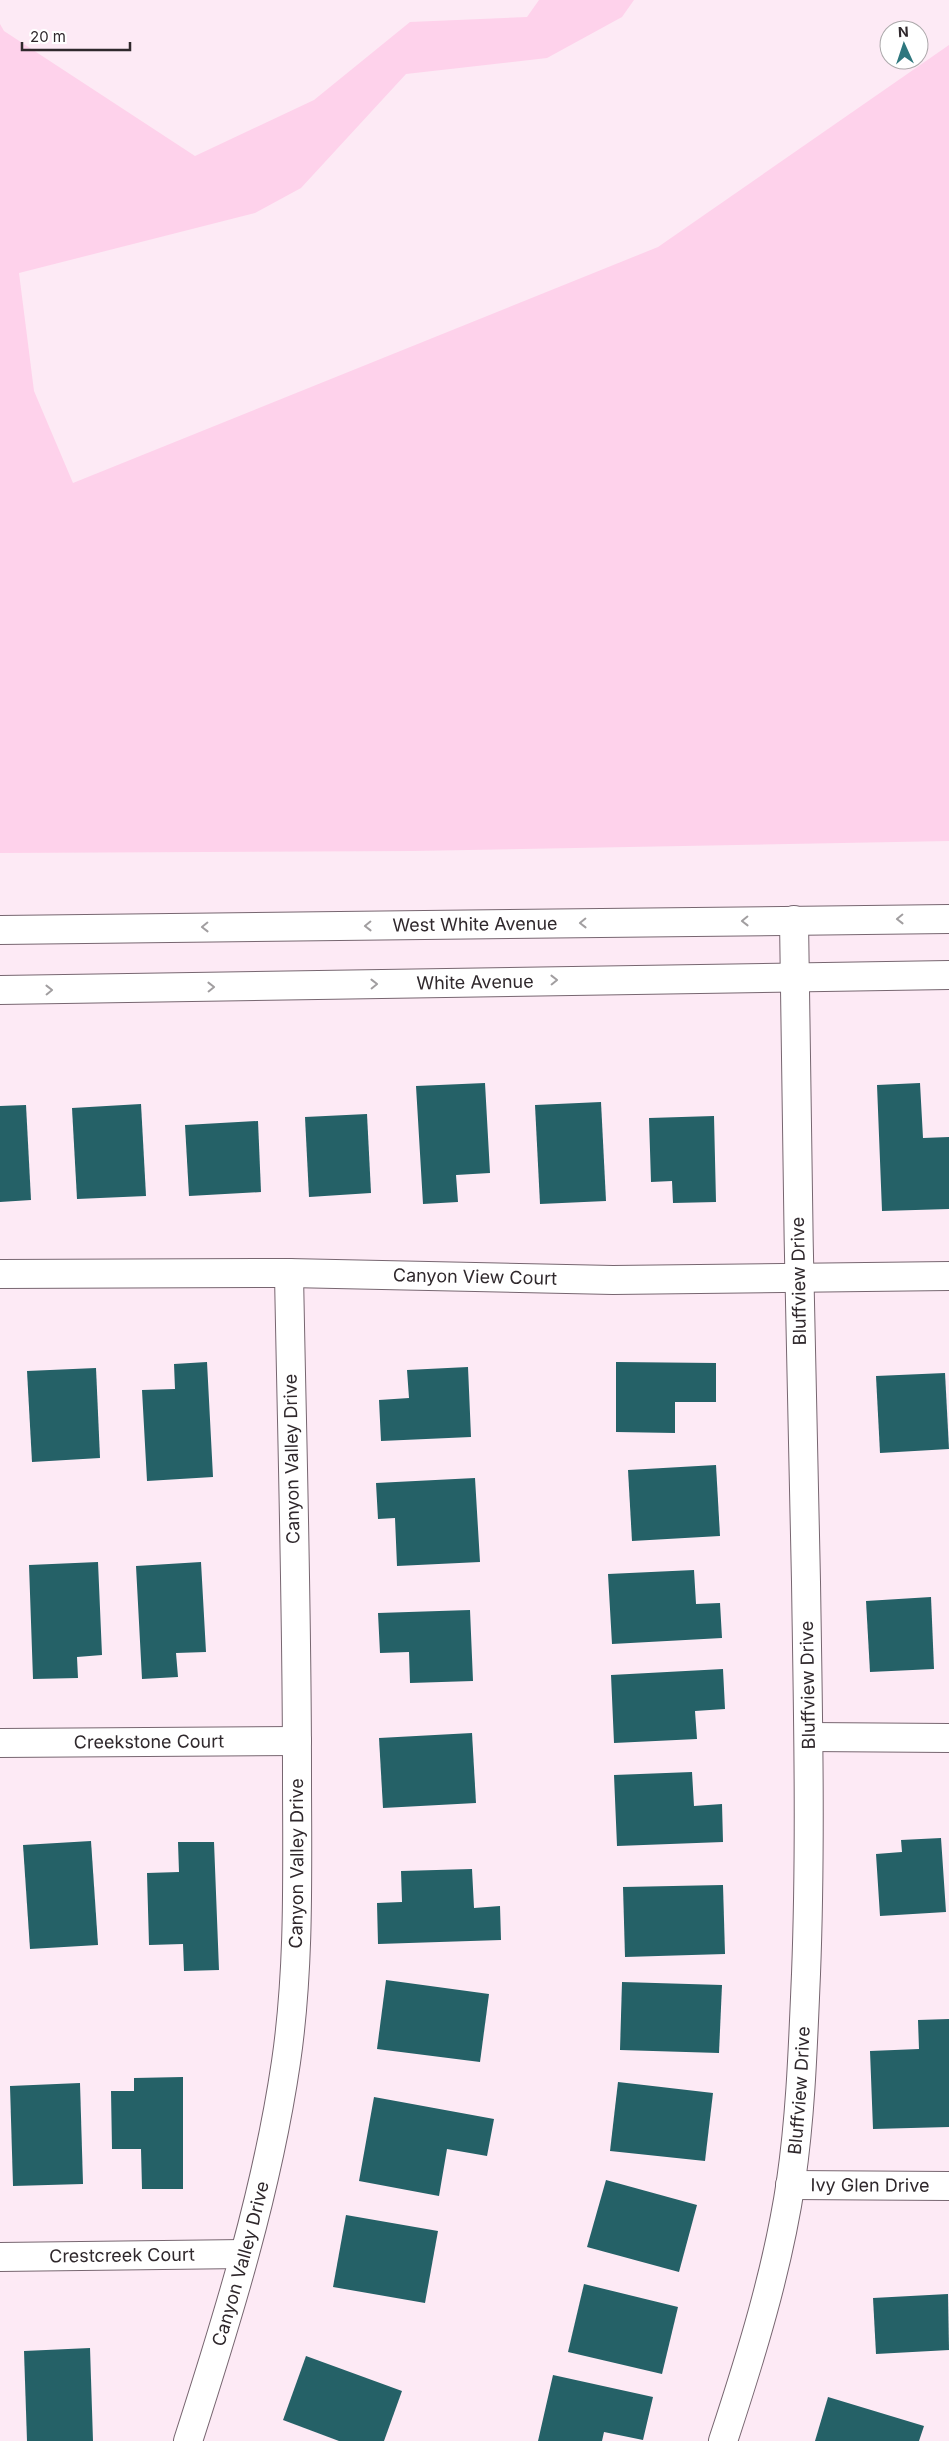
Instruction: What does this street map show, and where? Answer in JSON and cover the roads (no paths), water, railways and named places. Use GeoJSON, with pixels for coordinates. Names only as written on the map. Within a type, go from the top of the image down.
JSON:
{"type":"FeatureCollection","features":[{"type":"Feature","properties":{"kind":"street","name":"West White Avenue"},"geometry":{"type":"LineString","coordinates":[[0,930],[949,919]]}},
{"type":"Feature","properties":{"kind":"street","name":"Bluffview Drive"},"geometry":{"type":"LineString","coordinates":[[723,2441],[749,2362],[790,2185],[798,2121],[804,2034],[810,1871],[809,1737],[795,1122],[794,920]]}},
{"type":"Feature","properties":{"kind":"street","name":"White Avenue"},"geometry":{"type":"LineString","coordinates":[[0,990],[949,975]]}},
{"type":"Feature","properties":{"kind":"street","name":"Canyon View Court"},"geometry":{"type":"LineString","coordinates":[[0,1274],[289,1273],[613,1280],[949,1276]]}},
{"type":"Feature","properties":{"kind":"street","name":"Canyon Valley Drive"},"geometry":{"type":"LineString","coordinates":[[188,2441],[223,2330],[244,2254],[273,2134],[286,2060],[294,1981],[297,1908],[297,1741],[289,1273]]}},
{"type":"Feature","properties":{"kind":"street"},"geometry":{"type":"LineString","coordinates":[[809,1737],[949,1738]]}},
{"type":"Feature","properties":{"kind":"street","name":"Creekstone Court"},"geometry":{"type":"LineString","coordinates":[[0,1743],[297,1741]]}},
{"type":"Feature","properties":{"kind":"street","name":"Ivy Glen Drive"},"geometry":{"type":"LineString","coordinates":[[790,2185],[949,2186]]}},
{"type":"Feature","properties":{"kind":"street","name":"Crestcreek Court"},"geometry":{"type":"LineString","coordinates":[[0,2256],[244,2254]]}}]}
